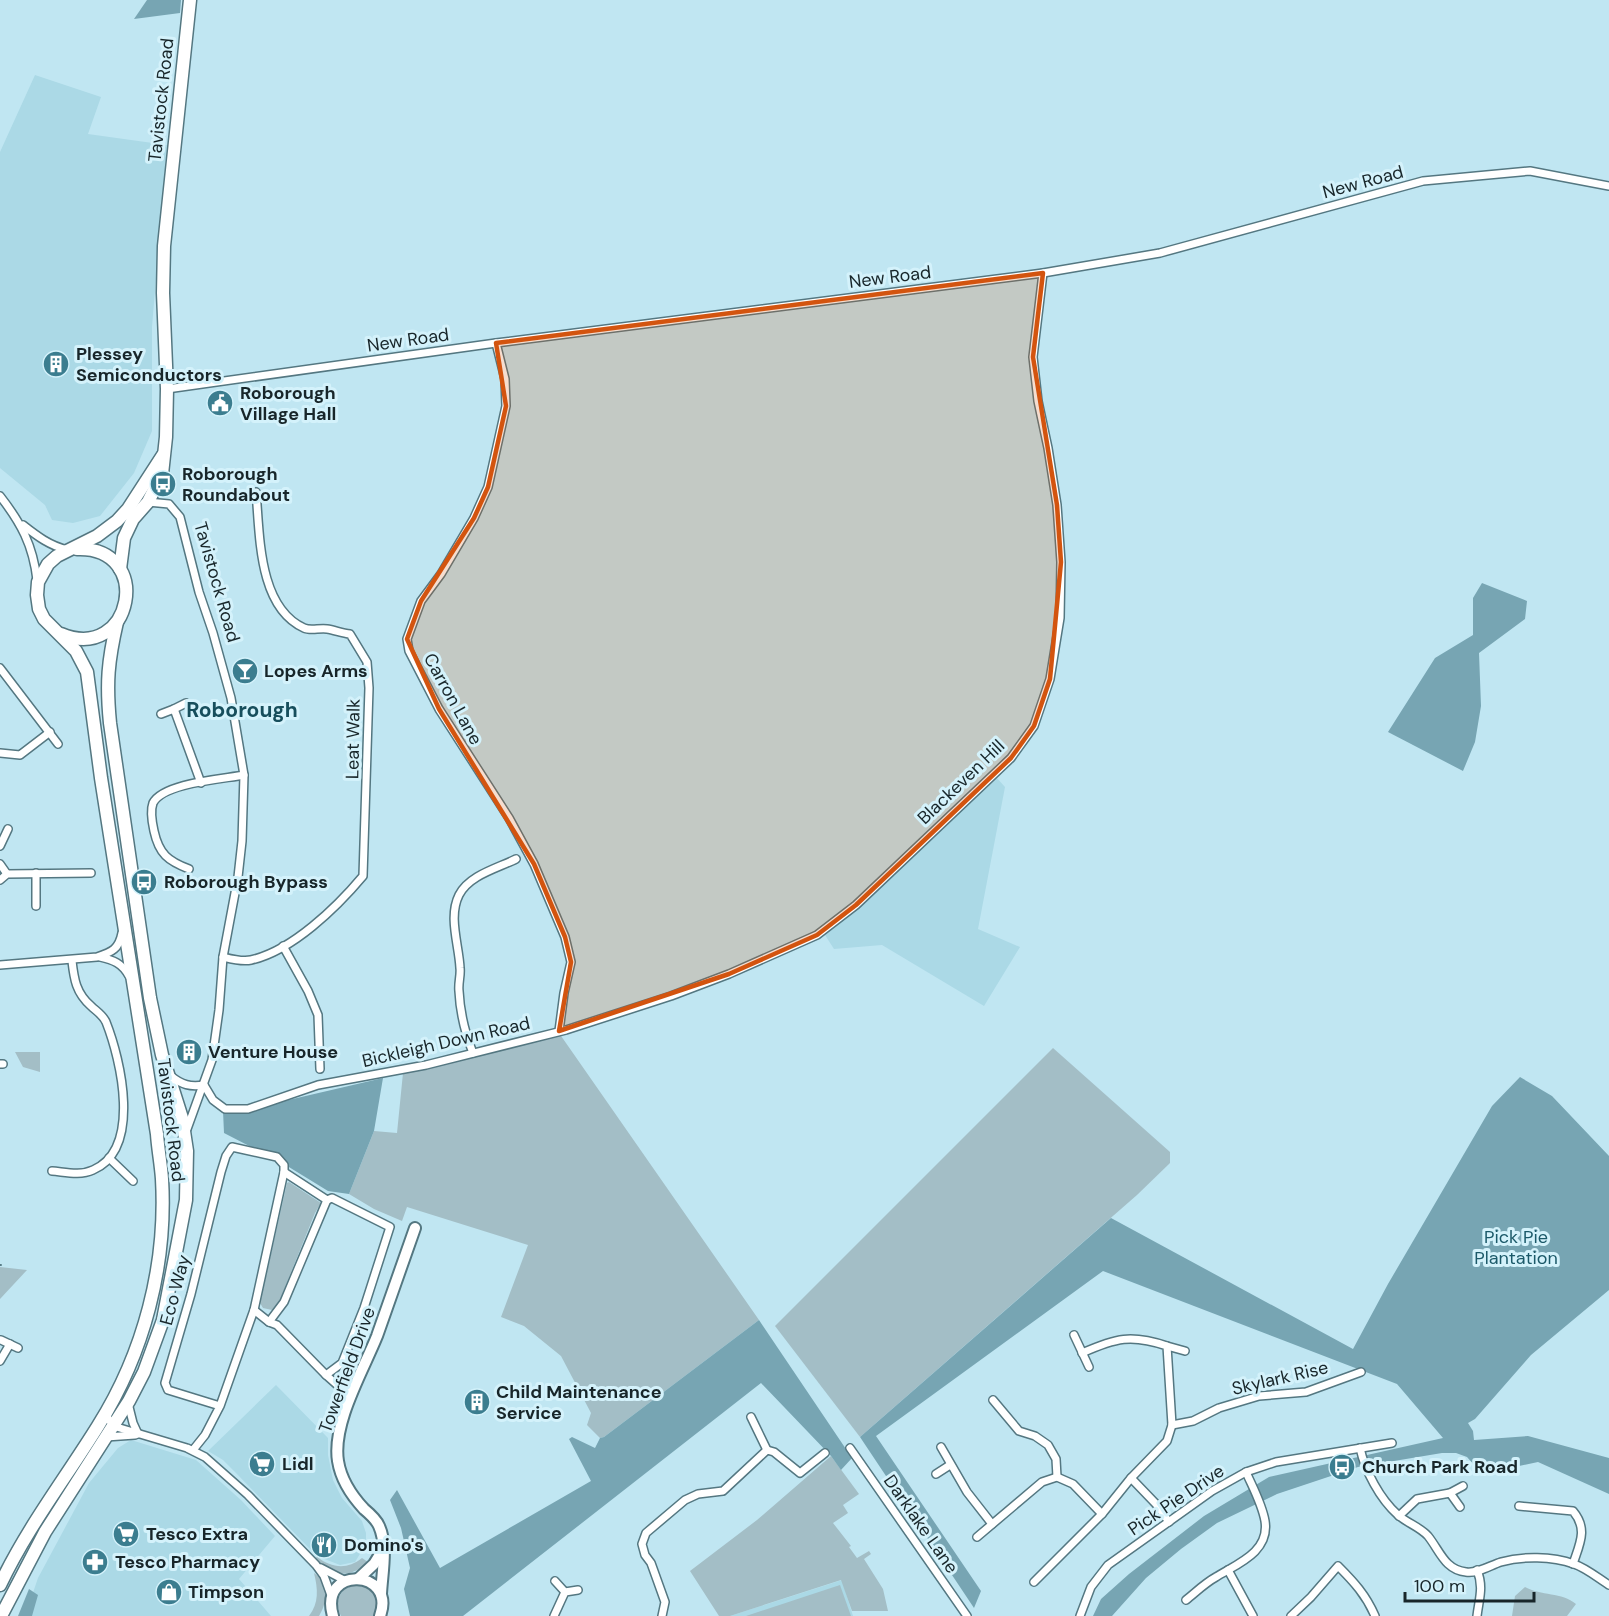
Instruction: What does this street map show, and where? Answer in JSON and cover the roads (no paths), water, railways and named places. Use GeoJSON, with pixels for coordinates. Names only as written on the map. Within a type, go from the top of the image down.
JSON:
{"type":"FeatureCollection","features":[{"type":"Feature","properties":{"kind":"highway","name":"Tavistock Road"},"geometry":{"type":"LineString","coordinates":[[2,1616],[45,1532],[128,1402],[153,1352],[165,1308],[186,1200],[185,1140],[182,1118],[167,1072],[150,998],[107,691],[108,665],[117,622],[127,599],[127,589],[120,569],[124,538],[133,519],[148,502],[162,474],[166,437],[167,389],[163,293],[164,246],[190,0]]}},
{"type":"Feature","properties":{"kind":"highway","name":"Tavistock Road"},"geometry":{"type":"LineString","coordinates":[[0,1585],[29,1532],[105,1413],[124,1378],[136,1350],[150,1302],[159,1254],[162,1179],[87,672],[76,651],[44,619],[39,609],[37,589],[48,564],[57,556],[97,536],[128,509],[163,454]]}},
{"type":"Feature","properties":{"kind":"highway"},"geometry":{"type":"LineString","coordinates":[[72,550],[90,549],[100,552],[120,569]]}},
{"type":"Feature","properties":{"kind":"highway"},"geometry":{"type":"LineString","coordinates":[[60,633],[79,639],[92,638],[110,629],[117,622]]}},
{"type":"Feature","properties":{"kind":"street","name":"New Road"},"geometry":{"type":"LineString","coordinates":[[167,389],[496,343],[1044,273],[1160,253],[1423,181],[1530,171],[1609,186]]}},
{"type":"Feature","properties":{"kind":"street","name":"Blackeven Hill"},"geometry":{"type":"LineString","coordinates":[[562,1030],[671,996],[729,974],[817,935],[856,905],[1011,758],[1034,726],[1050,679],[1060,618],[1061,562],[1058,505],[1038,401],[1033,357],[1044,273]]}},
{"type":"Feature","properties":{"kind":"street","name":"Carron Lane"},"geometry":{"type":"LineString","coordinates":[[496,343],[505,379],[506,406],[488,487],[474,518],[441,574],[421,601],[407,639],[409,651],[439,709],[509,818],[534,864],[565,937],[572,962],[564,993],[562,1030]]}},
{"type":"Feature","properties":{"kind":"street","name":"Leat Walk"},"geometry":{"type":"LineString","coordinates":[[223,957],[248,961],[283,946],[349,894],[363,876],[369,688],[367,662],[350,634],[326,629],[305,629],[285,615],[274,598],[264,567],[256,492]]}},
{"type":"Feature","properties":{"kind":"street"},"geometry":{"type":"LineString","coordinates":[[1,498],[21,524],[38,537],[58,548],[72,550]]}},
{"type":"Feature","properties":{"kind":"street","name":"Tavistock Road"},"geometry":{"type":"LineString","coordinates":[[148,502],[169,504],[180,517],[199,592],[228,687],[238,731],[244,775],[242,842],[223,957],[213,1050],[204,1085],[188,1123],[185,1140]]}},
{"type":"Feature","properties":{"kind":"street"},"geometry":{"type":"LineString","coordinates":[[21,524],[35,562],[37,589]]}},
{"type":"Feature","properties":{"kind":"street"},"geometry":{"type":"LineString","coordinates":[[0,668],[58,744]]}},
{"type":"Feature","properties":{"kind":"street"},"geometry":{"type":"LineString","coordinates":[[161,714],[186,703]]}},
{"type":"Feature","properties":{"kind":"street"},"geometry":{"type":"LineString","coordinates":[[174,709],[201,783]]}},
{"type":"Feature","properties":{"kind":"street"},"geometry":{"type":"LineString","coordinates":[[0,753],[20,755],[50,732]]}},
{"type":"Feature","properties":{"kind":"street"},"geometry":{"type":"LineString","coordinates":[[189,869],[171,862],[161,851],[156,841],[152,819],[153,804],[160,794],[177,787],[244,775]]}},
{"type":"Feature","properties":{"kind":"street"},"geometry":{"type":"LineString","coordinates":[[0,846],[8,829]]}},
{"type":"Feature","properties":{"kind":"street"},"geometry":{"type":"LineString","coordinates":[[473,1053],[461,1011],[455,912],[459,895],[468,883],[516,859]]}},
{"type":"Feature","properties":{"kind":"street"},"geometry":{"type":"LineString","coordinates":[[0,864],[7,874]]}},
{"type":"Feature","properties":{"kind":"street"},"geometry":{"type":"LineString","coordinates":[[36,873],[36,906]]}},
{"type":"Feature","properties":{"kind":"street"},"geometry":{"type":"LineString","coordinates":[[0,880],[7,874],[91,873]]}},
{"type":"Feature","properties":{"kind":"street"},"geometry":{"type":"LineString","coordinates":[[0,965],[72,961],[97,957],[112,951],[119,946],[122,934],[122,909]]}},
{"type":"Feature","properties":{"kind":"street"},"geometry":{"type":"LineString","coordinates":[[283,946],[308,991],[318,1015],[321,1069]]}},
{"type":"Feature","properties":{"kind":"street"},"geometry":{"type":"LineString","coordinates":[[97,957],[113,960],[124,968],[129,975],[137,998]]}},
{"type":"Feature","properties":{"kind":"street"},"geometry":{"type":"LineString","coordinates":[[52,1171],[81,1173],[94,1170],[109,1158],[121,1133],[125,1112],[121,1074],[105,1019],[78,992],[72,961]]}},
{"type":"Feature","properties":{"kind":"street","name":"Bickleigh Down Road"},"geometry":{"type":"LineString","coordinates":[[204,1085],[213,1100],[225,1109],[248,1109],[318,1085],[403,1070],[562,1030]]}},
{"type":"Feature","properties":{"kind":"street","name":"Tavistock Road"},"geometry":{"type":"LineString","coordinates":[[167,1072],[179,1083],[187,1086],[204,1085]]}},
{"type":"Feature","properties":{"kind":"street","name":"Eco Way"},"geometry":{"type":"LineString","coordinates":[[220,1406],[168,1390],[165,1383],[191,1294],[221,1172],[232,1146],[277,1157],[284,1168]]}},
{"type":"Feature","properties":{"kind":"street"},"geometry":{"type":"LineString","coordinates":[[109,1158],[133,1181]]}},
{"type":"Feature","properties":{"kind":"street"},"geometry":{"type":"LineString","coordinates":[[193,1450],[220,1406],[254,1310],[284,1168],[327,1200]]}},
{"type":"Feature","properties":{"kind":"street"},"geometry":{"type":"LineString","coordinates":[[269,1322],[284,1302],[327,1200],[332,1198],[390,1227],[364,1308],[342,1363],[326,1376]]}},
{"type":"Feature","properties":{"kind":"street","name":"Towerfield Drive"},"geometry":{"type":"LineString","coordinates":[[383,1613],[381,1594],[383,1551],[379,1525],[347,1488],[338,1461],[337,1446],[341,1425],[380,1327],[415,1228]]}},
{"type":"Feature","properties":{"kind":"street"},"geometry":{"type":"LineString","coordinates":[[254,1310],[269,1322],[277,1325],[326,1376],[344,1392],[352,1395]]}},
{"type":"Feature","properties":{"kind":"street"},"geometry":{"type":"LineString","coordinates":[[1074,1335],[1089,1367]]}},
{"type":"Feature","properties":{"kind":"street"},"geometry":{"type":"LineString","coordinates":[[1082,1353],[1113,1340],[1132,1338],[1152,1341],[1185,1351]]}},
{"type":"Feature","properties":{"kind":"street"},"geometry":{"type":"LineString","coordinates":[[1,1340],[18,1348]]}},
{"type":"Feature","properties":{"kind":"street"},"geometry":{"type":"LineString","coordinates":[[0,1361],[10,1344]]}},
{"type":"Feature","properties":{"kind":"street"},"geometry":{"type":"LineString","coordinates":[[1034,1582],[1102,1514],[1131,1478],[1167,1441],[1172,1425],[1167,1346]]}},
{"type":"Feature","properties":{"kind":"street","name":"Skylark Rise"},"geometry":{"type":"LineString","coordinates":[[1172,1425],[1194,1421],[1219,1408],[1259,1395],[1306,1392],[1361,1372]]}},
{"type":"Feature","properties":{"kind":"street"},"geometry":{"type":"LineString","coordinates":[[993,1400],[1019,1431],[1035,1436],[1048,1445],[1056,1459],[1057,1477]]}},
{"type":"Feature","properties":{"kind":"street"},"geometry":{"type":"LineString","coordinates":[[128,1402],[138,1434]]}},
{"type":"Feature","properties":{"kind":"street"},"geometry":{"type":"LineString","coordinates":[[105,1413],[113,1426],[193,1450],[205,1457],[228,1476],[316,1565],[328,1574],[346,1581]]}},
{"type":"Feature","properties":{"kind":"street"},"geometry":{"type":"LineString","coordinates":[[751,1417],[768,1450],[774,1452],[800,1473],[825,1453]]}},
{"type":"Feature","properties":{"kind":"street"},"geometry":{"type":"LineString","coordinates":[[106,1437],[138,1434]]}},
{"type":"Feature","properties":{"kind":"street","name":"Pick Pie Drive"},"geometry":{"type":"LineString","coordinates":[[1080,1616],[1091,1587],[1108,1565],[1212,1491],[1246,1472],[1276,1462],[1392,1443]]}},
{"type":"Feature","properties":{"kind":"street"},"geometry":{"type":"LineString","coordinates":[[941,1447],[967,1492],[992,1524]]}},
{"type":"Feature","properties":{"kind":"street","name":"Darklake Lane"},"geometry":{"type":"LineString","coordinates":[[850,1448],[967,1616]]}},
{"type":"Feature","properties":{"kind":"street"},"geometry":{"type":"LineString","coordinates":[[1360,1448],[1369,1474],[1384,1498],[1399,1516],[1428,1536],[1453,1569],[1469,1573],[1509,1560],[1547,1558],[1573,1564],[1609,1585]]}},
{"type":"Feature","properties":{"kind":"street"},"geometry":{"type":"LineString","coordinates":[[665,1615],[666,1602],[642,1544],[646,1533],[685,1500],[698,1494],[723,1491],[768,1450]]}},
{"type":"Feature","properties":{"kind":"street"},"geometry":{"type":"LineString","coordinates":[[936,1474],[950,1465]]}},
{"type":"Feature","properties":{"kind":"street"},"geometry":{"type":"LineString","coordinates":[[1186,1600],[1256,1552],[1264,1537],[1265,1522],[1246,1472]]}},
{"type":"Feature","properties":{"kind":"street"},"geometry":{"type":"LineString","coordinates":[[976,1537],[1042,1482],[1057,1477],[1073,1484],[1102,1514]]}},
{"type":"Feature","properties":{"kind":"street"},"geometry":{"type":"LineString","coordinates":[[1131,1478],[1156,1503],[1169,1522]]}},
{"type":"Feature","properties":{"kind":"street"},"geometry":{"type":"LineString","coordinates":[[1399,1516],[1417,1499],[1450,1493],[1463,1486]]}},
{"type":"Feature","properties":{"kind":"street"},"geometry":{"type":"LineString","coordinates":[[1450,1493],[1460,1507]]}},
{"type":"Feature","properties":{"kind":"street"},"geometry":{"type":"LineString","coordinates":[[1519,1506],[1573,1511],[1580,1520],[1581,1539],[1573,1564]]}},
{"type":"Feature","properties":{"kind":"street"},"geometry":{"type":"LineString","coordinates":[[358,1579],[374,1564],[383,1551]]}},
{"type":"Feature","properties":{"kind":"street"},"geometry":{"type":"LineString","coordinates":[[1432,1558],[1440,1554]]}},
{"type":"Feature","properties":{"kind":"street"},"geometry":{"type":"LineString","coordinates":[[316,1565],[324,1576],[330,1609]]}},
{"type":"Feature","properties":{"kind":"street"},"geometry":{"type":"LineString","coordinates":[[1291,1616],[1338,1566],[1358,1585],[1375,1616]]}},
{"type":"Feature","properties":{"kind":"street"},"geometry":{"type":"LineString","coordinates":[[1228,1570],[1253,1616]]}},
{"type":"Feature","properties":{"kind":"street"},"geometry":{"type":"LineString","coordinates":[[1477,1570],[1482,1591],[1477,1616]]}},
{"type":"Feature","properties":{"kind":"street"},"geometry":{"type":"LineString","coordinates":[[330,1609],[336,1589],[346,1581],[358,1579],[371,1583],[381,1594]]}},
{"type":"Feature","properties":{"kind":"street"},"geometry":{"type":"LineString","coordinates":[[555,1581],[565,1592]]}},
{"type":"Feature","properties":{"kind":"street"},"geometry":{"type":"LineString","coordinates":[[565,1592],[579,1590]]}},
{"type":"Feature","properties":{"kind":"street"},"geometry":{"type":"LineString","coordinates":[[554,1616],[565,1592]]}},
{"type":"Feature","properties":{"kind":"place","name":"Plessey Semiconductors"},"geometry":{"type":"Point","coordinates":[56,364]}},
{"type":"Feature","properties":{"kind":"place","name":"Roborough Village Hall"},"geometry":{"type":"Point","coordinates":[220,403]}},
{"type":"Feature","properties":{"kind":"place","name":"Roborough Roundabout"},"geometry":{"type":"Point","coordinates":[163,484]}},
{"type":"Feature","properties":{"kind":"place","name":"Lopes Arms"},"geometry":{"type":"Point","coordinates":[245,671]}},
{"type":"Feature","properties":{"kind":"place","name":"Roborough Bypass"},"geometry":{"type":"Point","coordinates":[144,882]}},
{"type":"Feature","properties":{"kind":"place","name":"Venture House"},"geometry":{"type":"Point","coordinates":[189,1052]}},
{"type":"Feature","properties":{"kind":"place","name":"Child Maintenance Service"},"geometry":{"type":"Point","coordinates":[477,1402]}},
{"type":"Feature","properties":{"kind":"place","name":"Lidl"},"geometry":{"type":"Point","coordinates":[262,1464]}},
{"type":"Feature","properties":{"kind":"place","name":"Church Park Road"},"geometry":{"type":"Point","coordinates":[1342,1467]}},
{"type":"Feature","properties":{"kind":"place","name":"Tesco Extra"},"geometry":{"type":"Point","coordinates":[126,1534]}},
{"type":"Feature","properties":{"kind":"place","name":"Domino's"},"geometry":{"type":"Point","coordinates":[324,1545]}},
{"type":"Feature","properties":{"kind":"place","name":"Tesco Pharmacy"},"geometry":{"type":"Point","coordinates":[95,1562]}},
{"type":"Feature","properties":{"kind":"place","name":"Timpson"},"geometry":{"type":"Point","coordinates":[169,1592]}},
{"type":"Feature","properties":{"kind":"district","name":"Roborough"},"geometry":{"type":"Point","coordinates":[242,710]}},
{"type":"Feature","properties":{"kind":"park label","name":"Pick Pie Plantation"},"geometry":{"type":"Point","coordinates":[1516,1247]}}]}
